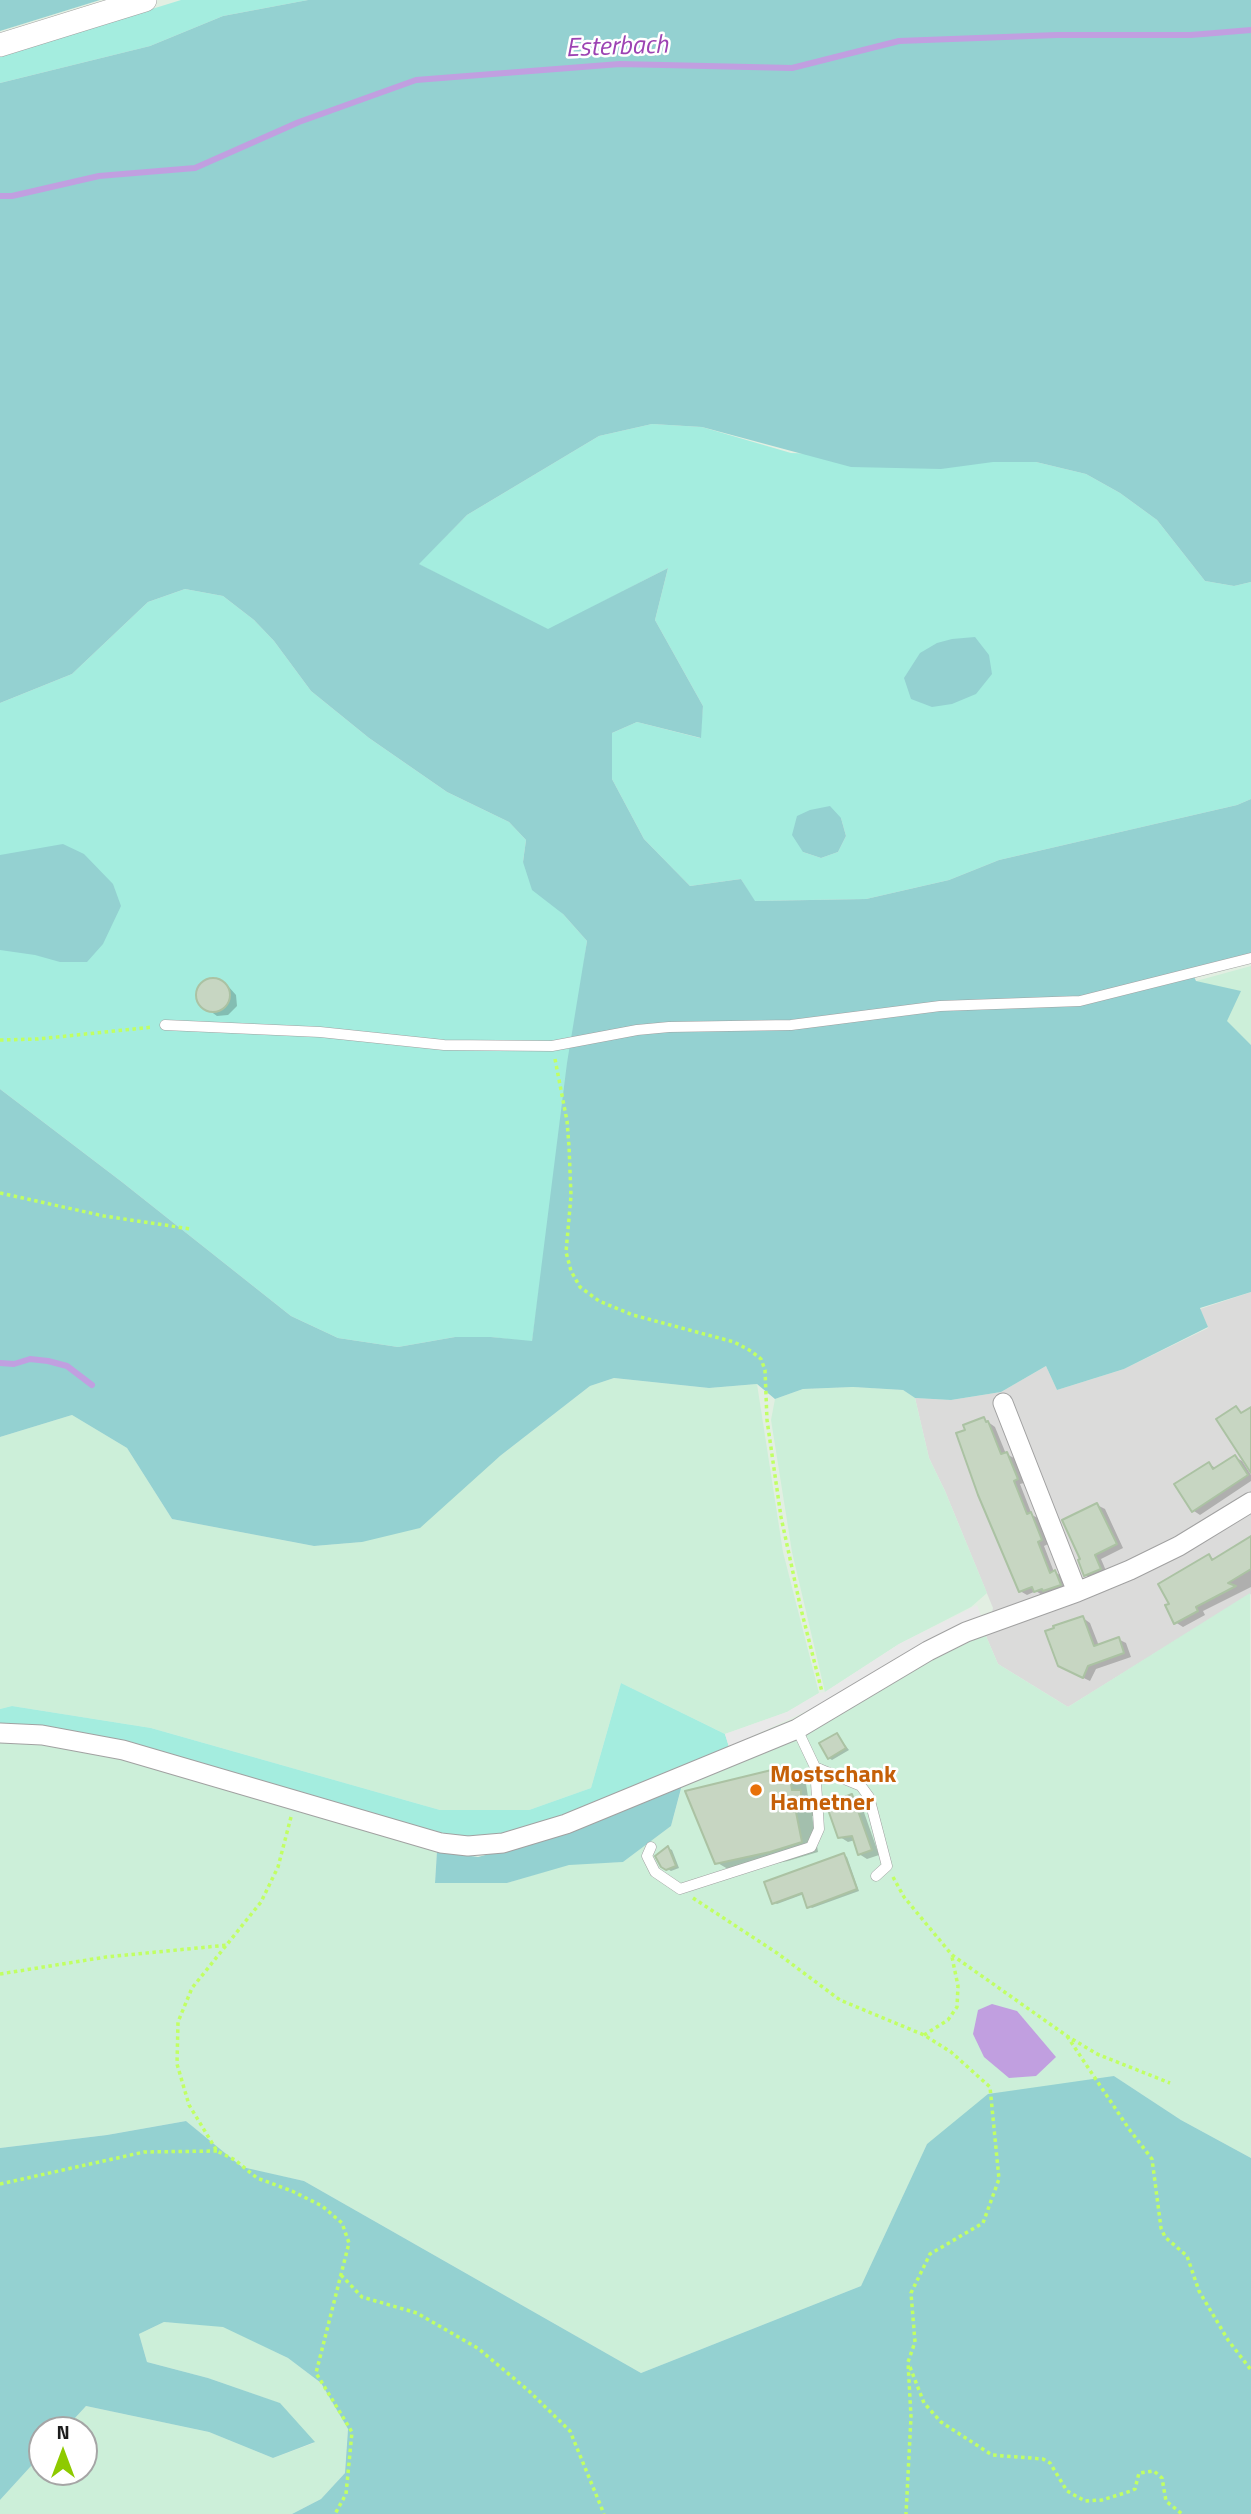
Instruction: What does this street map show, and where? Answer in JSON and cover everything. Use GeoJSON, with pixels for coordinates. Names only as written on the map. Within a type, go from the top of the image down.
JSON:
{"type":"FeatureCollection","features":[{"type":"Feature","properties":{"kind":"street"},"geometry":{"type":"LineString","coordinates":[[0,45],[145,0]]}},
{"type":"Feature","properties":{"kind":"street"},"geometry":{"type":"LineString","coordinates":[[1003,1404],[1077,1592]]}},
{"type":"Feature","properties":{"kind":"street"},"geometry":{"type":"LineString","coordinates":[[0,1733],[42,1735],[123,1750],[441,1843],[468,1846],[503,1843],[566,1824],[797,1729],[880,1678],[966,1632],[1130,1570],[1179,1546],[1251,1502]]}},
{"type":"Feature","properties":{"kind":"lane"},"geometry":{"type":"LineString","coordinates":[[165,1025],[298,1031],[444,1045],[552,1046],[637,1030],[669,1027],[791,1025],[940,1006],[1080,1001],[1251,958]]}},
{"type":"Feature","properties":{"kind":"lane"},"geometry":{"type":"LineString","coordinates":[[651,1847],[646,1856],[655,1872],[680,1889],[811,1847],[820,1829],[816,1767],[797,1729]]}},
{"type":"Feature","properties":{"kind":"lane"},"geometry":{"type":"LineString","coordinates":[[816,1767],[861,1786],[869,1797],[887,1866],[876,1876]]}},
{"type":"Feature","properties":{"kind":"path"},"geometry":{"type":"LineString","coordinates":[[0,1040],[38,1039],[165,1025]]}},
{"type":"Feature","properties":{"kind":"path"},"geometry":{"type":"LineString","coordinates":[[552,1046],[567,1121],[569,1146],[571,1196],[566,1252],[571,1271],[580,1287],[599,1301],[633,1315],[734,1342],[761,1359],[765,1370],[766,1420],[783,1527],[820,1687],[831,1710]]}},
{"type":"Feature","properties":{"kind":"path"},"geometry":{"type":"LineString","coordinates":[[0,1193],[104,1216],[191,1228]]}},
{"type":"Feature","properties":{"kind":"path"},"geometry":{"type":"LineString","coordinates":[[217,2151],[189,2105],[177,2064],[178,2022],[192,1989],[261,1902],[278,1867],[295,1801]]}},
{"type":"Feature","properties":{"kind":"path"},"geometry":{"type":"LineString","coordinates":[[887,1866],[904,1897],[952,1955],[1097,2054],[1170,2083]]}},
{"type":"Feature","properties":{"kind":"path"},"geometry":{"type":"LineString","coordinates":[[680,1889],[777,1953],[840,2000],[924,2035],[951,2052],[990,2087],[999,2179],[983,2223],[930,2253],[911,2293],[915,2342],[908,2362],[911,2417],[906,2514]]}},
{"type":"Feature","properties":{"kind":"path"},"geometry":{"type":"LineString","coordinates":[[0,1974],[106,1956],[228,1945]]}},
{"type":"Feature","properties":{"kind":"path"},"geometry":{"type":"LineString","coordinates":[[924,2035],[948,2020],[957,2007],[958,1986],[952,1955]]}},
{"type":"Feature","properties":{"kind":"path"},"geometry":{"type":"LineString","coordinates":[[1067,2036],[1152,2159],[1161,2228],[1165,2237],[1187,2256],[1199,2291],[1228,2340],[1251,2370]]}},
{"type":"Feature","properties":{"kind":"path"},"geometry":{"type":"LineString","coordinates":[[0,2184],[144,2152],[217,2151],[257,2178],[322,2206],[342,2223],[349,2243],[316,2373],[352,2432],[346,2494],[335,2514]]}},
{"type":"Feature","properties":{"kind":"path"},"geometry":{"type":"LineString","coordinates":[[341,2275],[362,2297],[417,2313],[479,2349],[529,2392],[570,2431],[604,2514]]}},
{"type":"Feature","properties":{"kind":"path"},"geometry":{"type":"LineString","coordinates":[[908,2362],[924,2403],[941,2422],[992,2455],[1043,2459],[1050,2463],[1067,2491],[1085,2501],[1102,2500],[1131,2491],[1135,2489],[1139,2473],[1143,2470],[1153,2471],[1162,2479],[1166,2501],[1182,2514]]}},
{"type":"Feature","properties":{"kind":"shaded area"},"geometry":{"type":"Polygon","coordinates":[[[0,0],[100,0],[0,31],[0,0]]]}},
{"type":"Feature","properties":{"kind":"shaded area"},"geometry":{"type":"Polygon","coordinates":[[[181,0],[308,0],[223,16],[150,46],[0,83],[0,56],[181,0]]]}},
{"type":"Feature","properties":{"kind":"shaded area"},"geometry":{"type":"Polygon","coordinates":[[[308,0],[1251,0],[1251,582],[1234,586],[1205,581],[1157,520],[1120,493],[1086,474],[1036,462],[993,462],[941,469],[851,467],[702,427],[652,424],[599,436],[467,515],[419,564],[548,629],[668,568],[655,620],[703,706],[701,738],[637,722],[612,733],[612,779],[644,839],[690,886],[741,879],[755,901],[866,899],[949,880],[999,860],[1237,805],[1251,799],[1251,959],[1191,970],[1196,981],[1241,991],[1227,1021],[1251,1045],[1251,1292],[1200,1308],[1208,1327],[1124,1369],[1057,1390],[1046,1366],[1001,1392],[951,1400],[915,1398],[903,1390],[853,1387],[803,1389],[775,1399],[757,1384],[709,1388],[614,1378],[590,1386],[500,1456],[420,1528],[362,1542],[314,1546],[172,1519],[127,1448],[72,1415],[0,1437],[0,1089],[291,1316],[338,1338],[398,1347],[455,1337],[532,1341],[567,1063],[587,941],[563,914],[532,890],[523,862],[526,840],[509,822],[447,792],[369,738],[311,691],[274,641],[254,620],[223,596],[185,589],[148,602],[72,674],[0,703],[0,83],[150,46],[223,16],[308,0]]]}},
{"type":"Feature","properties":{"kind":"shaded area"},"geometry":{"type":"Polygon","coordinates":[[[652,424],[702,427],[791,453],[1036,462],[1086,474],[1120,493],[1157,520],[1205,581],[1234,586],[1251,582],[1251,799],[1237,805],[999,860],[949,880],[866,899],[754,901],[741,879],[690,886],[644,839],[612,779],[612,733],[637,722],[700,738],[703,706],[655,620],[668,568],[548,630],[418,564],[467,515],[599,436],[652,424]],[[841,818],[803,852],[821,858],[838,852],[846,836],[841,818]]]}},
{"type":"Feature","properties":{"kind":"shaded area"},"geometry":{"type":"Polygon","coordinates":[[[185,589],[223,596],[254,620],[274,641],[311,691],[369,738],[447,792],[509,822],[526,840],[523,862],[587,941],[532,1342],[491,1337],[455,1337],[398,1347],[338,1338],[291,1316],[0,1089],[0,703],[72,674],[148,602],[185,589]]]}},
{"type":"Feature","properties":{"kind":"shaded area"},"geometry":{"type":"Polygon","coordinates":[[[975,637],[989,655],[992,674],[976,694],[952,704],[932,707],[911,699],[904,678],[920,653],[937,643],[975,637]]]}},
{"type":"Feature","properties":{"kind":"shaded area"},"geometry":{"type":"Polygon","coordinates":[[[830,806],[841,818],[846,836],[838,852],[821,858],[803,852],[792,835],[797,816],[830,806]]]}},
{"type":"Feature","properties":{"kind":"shaded area"},"geometry":{"type":"Polygon","coordinates":[[[63,844],[84,854],[113,884],[121,906],[103,944],[87,962],[60,962],[0,950],[0,855],[63,844]]]}},
{"type":"Feature","properties":{"kind":"shaded area"},"geometry":{"type":"Polygon","coordinates":[[[1251,1292],[1251,1594],[1068,1707],[998,1664],[986,1636],[993,1608],[929,1458],[915,1398],[951,1400],[1001,1392],[1046,1366],[1057,1390],[1124,1369],[1208,1328],[1200,1309],[1251,1292]]]}},
{"type":"Feature","properties":{"kind":"shaded area"},"geometry":{"type":"Polygon","coordinates":[[[977,1605],[982,1618],[826,1702],[729,1747],[725,1734],[787,1712],[825,1692],[899,1644],[977,1605]]]}},
{"type":"Feature","properties":{"kind":"shaded area"},"geometry":{"type":"Polygon","coordinates":[[[621,1683],[725,1734],[729,1747],[530,1830],[472,1840],[426,1833],[0,1727],[0,1709],[12,1706],[151,1728],[440,1810],[529,1810],[591,1788],[621,1683]]]}},
{"type":"Feature","properties":{"kind":"shaded area"},"geometry":{"type":"Polygon","coordinates":[[[683,1781],[671,1826],[623,1862],[569,1865],[507,1883],[435,1883],[437,1851],[478,1857],[530,1843],[683,1781]]]}},
{"type":"Feature","properties":{"kind":"shaded area"},"geometry":{"type":"Polygon","coordinates":[[[992,2004],[1017,2011],[1056,2057],[1036,2076],[1009,2078],[984,2057],[973,2034],[978,2010],[992,2004]]]}},
{"type":"Feature","properties":{"kind":"shaded area"},"geometry":{"type":"Polygon","coordinates":[[[1114,2076],[1181,2120],[1251,2158],[1251,2514],[292,2514],[321,2499],[345,2473],[348,2429],[321,2383],[288,2358],[223,2327],[164,2322],[139,2334],[147,2362],[208,2378],[280,2403],[315,2442],[273,2458],[209,2432],[86,2406],[77,2416],[28,2416],[28,2469],[0,2500],[0,2148],[107,2135],[186,2121],[242,2167],[304,2181],[641,2373],[861,2286],[927,2144],[988,2094],[1114,2076]]]}},
{"type":"Feature","properties":{"kind":"green space"},"geometry":{"type":"Polygon","coordinates":[[[1251,966],[1251,1045],[1226,1021],[1196,981],[1251,966]]]}},
{"type":"Feature","properties":{"kind":"green space"},"geometry":{"type":"Polygon","coordinates":[[[614,1378],[709,1388],[757,1384],[783,1552],[819,1693],[787,1712],[725,1734],[621,1683],[591,1788],[529,1810],[440,1810],[151,1728],[12,1706],[0,1709],[0,1437],[72,1415],[127,1448],[172,1519],[314,1546],[362,1542],[500,1456],[590,1386],[614,1378]]]}},
{"type":"Feature","properties":{"kind":"green space"},"geometry":{"type":"Polygon","coordinates":[[[853,1387],[903,1390],[915,1398],[929,1458],[987,1593],[971,1607],[899,1644],[825,1692],[792,1552],[771,1420],[775,1399],[803,1389],[853,1387]]]}},
{"type":"Feature","properties":{"kind":"green space"},"geometry":{"type":"Polygon","coordinates":[[[1250,1593],[1251,2158],[1181,2120],[1114,2076],[927,2144],[861,2286],[641,2373],[304,2181],[242,2168],[186,2121],[107,2135],[0,2148],[0,1740],[39,1740],[127,1758],[437,1851],[435,1882],[507,1883],[569,1864],[623,1862],[671,1826],[685,1775],[977,1638],[986,1636],[998,1664],[1068,1707],[1250,1593]]]}},
{"type":"Feature","properties":{"kind":"green space"},"geometry":{"type":"Polygon","coordinates":[[[164,2322],[223,2326],[288,2358],[321,2383],[348,2429],[345,2473],[321,2499],[292,2514],[0,2514],[0,2500],[28,2469],[28,2486],[98,2486],[98,2416],[77,2416],[86,2406],[209,2432],[273,2458],[314,2443],[279,2403],[208,2378],[147,2362],[139,2334],[164,2322]]]}},
{"type":"Feature","properties":{"kind":"building"},"geometry":{"type":"Polygon","coordinates":[[[213,978],[225,983],[230,995],[225,1007],[213,1012],[201,1007],[196,995],[201,983],[213,978]]]}},
{"type":"Feature","properties":{"kind":"building"},"geometry":{"type":"Polygon","coordinates":[[[1236,1406],[1241,1413],[1251,1407],[1251,1473],[1216,1419],[1236,1406]]]}},
{"type":"Feature","properties":{"kind":"building"},"geometry":{"type":"Polygon","coordinates":[[[984,1417],[1001,1454],[1007,1452],[1018,1479],[1014,1481],[1027,1514],[1031,1512],[1042,1540],[1038,1542],[1050,1573],[1055,1570],[1061,1585],[1043,1591],[1034,1592],[1032,1587],[1019,1592],[978,1495],[956,1433],[965,1430],[963,1425],[984,1417]]]}},
{"type":"Feature","properties":{"kind":"building"},"geometry":{"type":"Polygon","coordinates":[[[1235,1455],[1248,1475],[1192,1512],[1174,1484],[1209,1462],[1213,1469],[1235,1455]]]}},
{"type":"Feature","properties":{"kind":"building"},"geometry":{"type":"Polygon","coordinates":[[[1097,1503],[1117,1544],[1095,1555],[1101,1569],[1084,1576],[1078,1560],[1080,1559],[1062,1520],[1097,1503]]]}},
{"type":"Feature","properties":{"kind":"building"},"geometry":{"type":"Polygon","coordinates":[[[1251,1536],[1251,1569],[1228,1583],[1236,1586],[1196,1607],[1198,1611],[1174,1624],[1165,1605],[1169,1604],[1158,1584],[1209,1554],[1212,1560],[1251,1536]]]}},
{"type":"Feature","properties":{"kind":"building"},"geometry":{"type":"Polygon","coordinates":[[[1083,1616],[1094,1646],[1119,1637],[1124,1653],[1088,1666],[1083,1678],[1058,1666],[1045,1631],[1083,1616]]]}},
{"type":"Feature","properties":{"kind":"building"},"geometry":{"type":"Polygon","coordinates":[[[837,1733],[846,1748],[828,1759],[819,1743],[837,1733]]]}},
{"type":"Feature","properties":{"kind":"building"},"geometry":{"type":"Polygon","coordinates":[[[788,1766],[792,1790],[801,1790],[801,1807],[795,1807],[802,1842],[715,1864],[685,1791],[788,1766]]]}},
{"type":"Feature","properties":{"kind":"building"},"geometry":{"type":"Polygon","coordinates":[[[852,1794],[872,1850],[858,1855],[852,1836],[838,1838],[826,1804],[852,1794]]]}},
{"type":"Feature","properties":{"kind":"building"},"geometry":{"type":"Polygon","coordinates":[[[668,1846],[676,1866],[666,1870],[655,1856],[668,1846]]]}},
{"type":"Feature","properties":{"kind":"building"},"geometry":{"type":"Polygon","coordinates":[[[844,1853],[857,1889],[807,1908],[802,1893],[772,1904],[764,1882],[844,1853]]]}},
{"type":"Feature","properties":{"kind":"waterway","name":"Esterbach"},"geometry":{"type":"LineString","coordinates":[[0,196],[12,196],[99,176],[195,168],[299,122],[416,80],[620,64],[792,68],[899,41],[1057,35],[1191,35],[1251,30]]}},
{"type":"Feature","properties":{"kind":"waterway","name":"Esterbach"},"geometry":{"type":"LineString","coordinates":[[0,1363],[14,1364],[30,1359],[48,1361],[67,1366],[92,1385]]}},
{"type":"Feature","properties":{"kind":"place","name":"Mostschank Hametner"},"geometry":{"type":"Point","coordinates":[756,1790]}}]}
